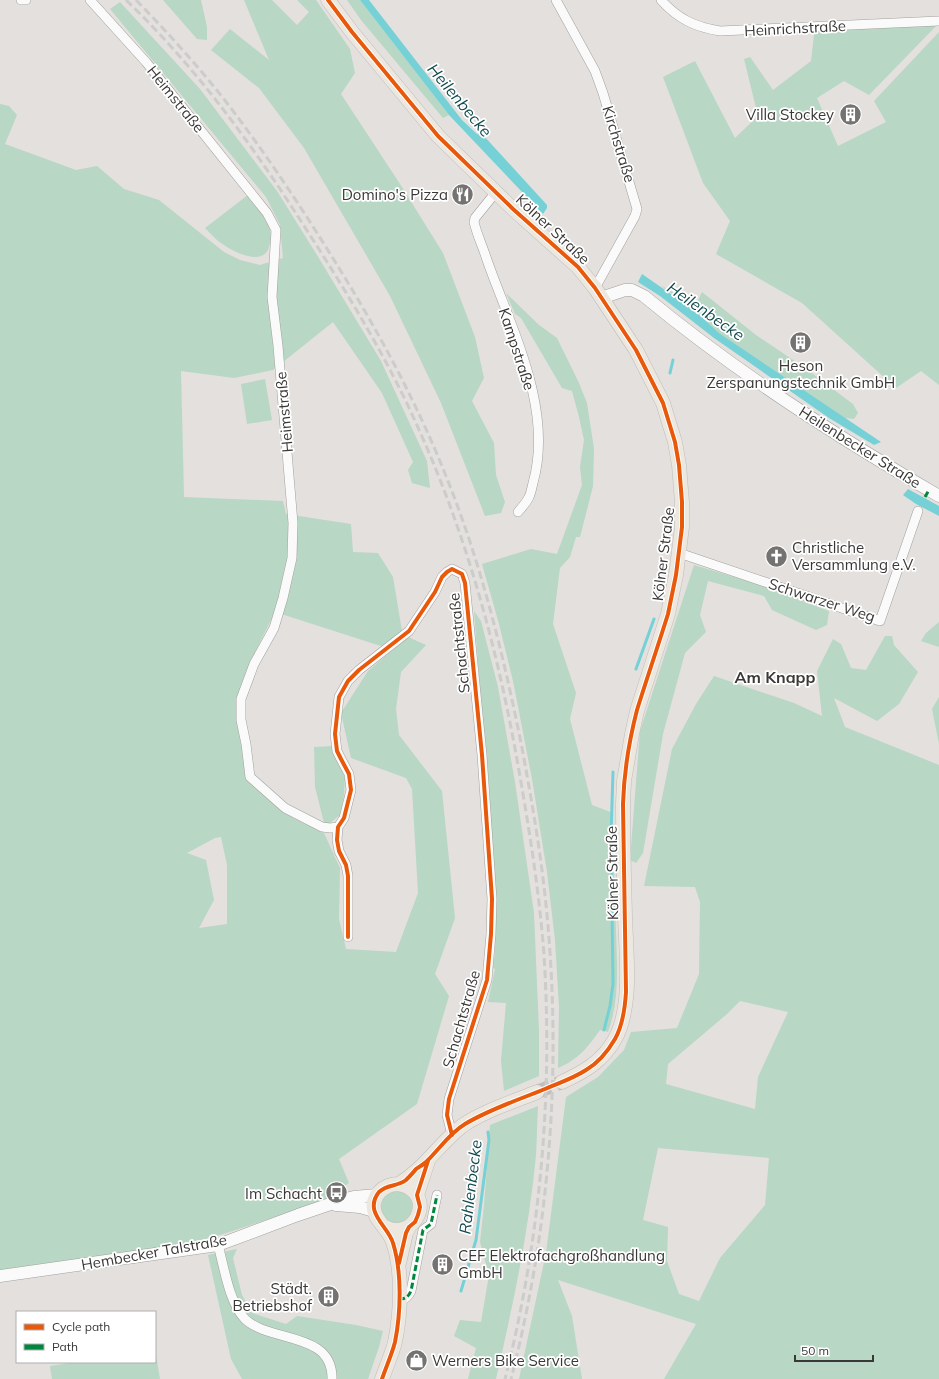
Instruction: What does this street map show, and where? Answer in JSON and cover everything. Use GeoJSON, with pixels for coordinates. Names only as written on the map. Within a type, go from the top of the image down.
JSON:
{"type":"FeatureCollection","features":[{"type":"Feature","properties":{"kind":"main road","name":"Kölner Straße"},"geometry":{"type":"LineString","coordinates":[[328,0],[352,32],[438,136],[496,192],[578,267],[598,293],[636,350],[663,403],[675,442],[679,465],[682,519],[676,575],[668,614],[637,711],[630,742],[624,781],[622,804],[626,966],[625,1009],[615,1038],[607,1050],[587,1070],[562,1082]]}},
{"type":"Feature","properties":{"kind":"main road"},"geometry":{"type":"LineString","coordinates":[[382,1379],[394,1342],[399,1310],[399,1299],[398,1267],[393,1243],[390,1234],[378,1220],[374,1210],[374,1202],[377,1195],[387,1186],[399,1184],[428,1161],[437,1149],[464,1125],[478,1117],[537,1092]]}},
{"type":"Feature","properties":{"kind":"main road"},"geometry":{"type":"LineString","coordinates":[[417,1196],[428,1161]]}},
{"type":"Feature","properties":{"kind":"main road"},"geometry":{"type":"LineString","coordinates":[[385,1227],[399,1230],[408,1227],[415,1222],[420,1211],[417,1196],[407,1187],[399,1184]]}},
{"type":"Feature","properties":{"kind":"main road"},"geometry":{"type":"LineString","coordinates":[[398,1267],[408,1227]]}},
{"type":"Feature","properties":{"kind":"street"},"geometry":{"type":"LineString","coordinates":[[21,0],[26,0]]}},
{"type":"Feature","properties":{"kind":"street","name":"Heimstraße"},"geometry":{"type":"LineString","coordinates":[[90,0],[146,62],[267,213],[276,230],[272,297],[278,346],[293,523],[292,558],[283,598],[274,628],[254,664],[241,699],[241,720],[250,777],[285,808],[322,827],[338,827]]}},
{"type":"Feature","properties":{"kind":"street","name":"Kirchstraße"},"geometry":{"type":"LineString","coordinates":[[556,0],[595,71],[608,108],[637,209],[598,293]]}},
{"type":"Feature","properties":{"kind":"street","name":"Heinrichstraße"},"geometry":{"type":"LineString","coordinates":[[661,0],[672,11],[688,21],[703,28],[720,31],[939,21]]}},
{"type":"Feature","properties":{"kind":"street","name":"Kampstraße"},"geometry":{"type":"LineString","coordinates":[[496,192],[475,218],[474,222],[523,356],[531,384],[538,434],[539,456],[536,474],[529,498],[518,512]]}},
{"type":"Feature","properties":{"kind":"street","name":"Heilenbecker Straße"},"geometry":{"type":"LineString","coordinates":[[598,293],[632,290],[644,296],[715,352],[811,418],[939,496]]}},
{"type":"Feature","properties":{"kind":"street","name":"Schwarzer Weg"},"geometry":{"type":"LineString","coordinates":[[679,553],[880,621],[918,511]]}},
{"type":"Feature","properties":{"kind":"street","name":"Schachtstraße"},"geometry":{"type":"LineString","coordinates":[[348,937],[348,876],[346,865],[339,851],[337,840],[338,827],[344,818],[351,790],[349,774],[337,751],[335,734],[339,697],[348,681],[409,631],[435,592],[442,578],[452,569],[462,574],[465,583],[482,755],[492,899],[490,955],[487,980],[449,1100],[447,1115],[452,1135]]}},
{"type":"Feature","properties":{"kind":"street","name":"Hembecker Talstraße"},"geometry":{"type":"LineString","coordinates":[[0,1276],[218,1245],[298,1215],[350,1198],[377,1195]]}},
{"type":"Feature","properties":{"kind":"street"},"geometry":{"type":"LineString","coordinates":[[399,1299],[405,1299],[409,1296],[411,1291],[423,1230],[431,1224],[438,1195]]}},
{"type":"Feature","properties":{"kind":"street","name":"Hembecker Talstraße"},"geometry":{"type":"LineString","coordinates":[[327,1206],[341,1205],[374,1210]]}},
{"type":"Feature","properties":{"kind":"street"},"geometry":{"type":"LineString","coordinates":[[218,1245],[230,1290],[239,1312],[246,1320],[263,1330],[299,1340],[318,1349],[331,1365],[332,1379]]}},
{"type":"Feature","properties":{"kind":"green space"},"geometry":{"type":"Polygon","coordinates":[[[163,0],[201,0],[207,27],[207,40],[197,39],[163,0]]]}},
{"type":"Feature","properties":{"kind":"green space"},"geometry":{"type":"Polygon","coordinates":[[[244,0],[272,0],[297,25],[309,12],[297,0],[316,0],[350,49],[355,73],[341,94],[443,253],[475,337],[484,378],[472,401],[494,443],[496,475],[505,502],[501,513],[485,516],[441,403],[390,296],[304,148],[259,88],[211,50],[230,29],[269,60],[244,0]]]}},
{"type":"Feature","properties":{"kind":"green space"},"geometry":{"type":"Polygon","coordinates":[[[347,0],[360,0],[449,115],[443,118],[361,20],[347,0]]]}},
{"type":"Feature","properties":{"kind":"green space"},"geometry":{"type":"Polygon","coordinates":[[[120,2],[200,89],[277,191],[381,361],[427,461],[430,488],[412,483],[408,470],[413,462],[382,393],[333,322],[273,370],[234,378],[181,371],[184,497],[283,501],[286,514],[351,524],[353,552],[378,553],[393,577],[402,631],[384,647],[275,612],[250,662],[238,699],[237,720],[248,779],[272,802],[293,818],[324,833],[340,868],[339,919],[346,949],[396,952],[418,893],[412,789],[406,778],[351,758],[341,713],[368,671],[408,637],[426,645],[401,672],[396,709],[399,735],[442,791],[455,918],[435,974],[449,996],[417,1104],[339,1159],[349,1183],[321,1202],[211,1238],[81,1262],[0,1271],[0,104],[9,106],[17,115],[5,144],[76,170],[97,166],[124,189],[159,200],[224,252],[240,260],[260,265],[283,258],[280,225],[266,197],[110,9],[120,2]],[[221,837],[215,838],[187,853],[206,860],[214,900],[199,928],[227,924],[227,865],[221,837]]]}},
{"type":"Feature","properties":{"kind":"green space"},"geometry":{"type":"Polygon","coordinates":[[[939,23],[869,95],[844,81],[817,98],[838,146],[886,122],[874,101],[939,32],[939,385],[921,371],[896,388],[802,303],[716,254],[730,221],[703,183],[663,77],[695,61],[735,138],[758,116],[744,59],[750,57],[773,90],[811,61],[815,26],[939,23]]]}},
{"type":"Feature","properties":{"kind":"green space"},"geometry":{"type":"Polygon","coordinates":[[[248,195],[265,218],[271,232],[268,250],[259,257],[240,254],[228,248],[219,242],[205,228],[248,195]]]}},
{"type":"Feature","properties":{"kind":"green space"},"geometry":{"type":"Polygon","coordinates":[[[660,285],[696,305],[702,292],[756,335],[805,368],[853,404],[858,413],[854,419],[845,418],[719,333],[694,310],[660,285]]]}},
{"type":"Feature","properties":{"kind":"green space"},"geometry":{"type":"Polygon","coordinates":[[[506,293],[539,325],[557,338],[587,403],[594,449],[593,486],[580,537],[576,537],[570,557],[560,568],[553,624],[576,693],[570,719],[592,805],[613,813],[617,982],[612,1020],[608,1032],[600,1030],[577,1057],[558,1068],[559,1007],[555,940],[547,872],[532,779],[513,681],[482,564],[531,549],[557,554],[582,485],[580,467],[584,440],[572,391],[562,388],[521,318],[515,314],[506,293]]]}},
{"type":"Feature","properties":{"kind":"green space"},"geometry":{"type":"Polygon","coordinates":[[[265,379],[272,420],[247,424],[241,384],[265,379]]]}},
{"type":"Feature","properties":{"kind":"green space"},"geometry":{"type":"Polygon","coordinates":[[[694,565],[761,585],[829,611],[827,625],[816,630],[772,610],[764,596],[708,581],[700,615],[706,632],[685,653],[663,734],[643,853],[636,863],[630,860],[640,731],[694,565]]]}},
{"type":"Feature","properties":{"kind":"green space"},"geometry":{"type":"Polygon","coordinates":[[[474,611],[481,621],[498,687],[515,782],[534,913],[539,1031],[539,1076],[504,1091],[501,1061],[506,1003],[488,1002],[495,969],[493,968],[495,952],[496,899],[474,611]]]}},
{"type":"Feature","properties":{"kind":"green space"},"geometry":{"type":"Polygon","coordinates":[[[939,622],[939,647],[921,641],[926,633],[939,622]]]}},
{"type":"Feature","properties":{"kind":"green space"},"geometry":{"type":"Polygon","coordinates":[[[885,636],[892,636],[894,645],[918,672],[899,704],[877,721],[834,698],[845,727],[939,765],[939,1379],[664,1379],[696,1324],[558,1280],[572,1316],[582,1379],[519,1379],[546,1253],[566,1097],[598,1077],[624,1050],[631,1032],[677,1028],[699,974],[700,902],[695,887],[644,886],[672,749],[696,704],[714,676],[794,703],[822,716],[817,671],[833,639],[841,644],[851,668],[866,670],[885,636]],[[740,1001],[727,1014],[668,1064],[666,1084],[755,1109],[758,1077],[788,1012],[740,1001]],[[658,1148],[643,1220],[668,1227],[667,1261],[679,1294],[699,1301],[720,1258],[765,1205],[769,1158],[658,1148]]]}},
{"type":"Feature","properties":{"kind":"green space"},"geometry":{"type":"Polygon","coordinates":[[[939,697],[939,744],[932,709],[939,697]]]}},
{"type":"Feature","properties":{"kind":"green space"},"geometry":{"type":"Polygon","coordinates":[[[334,746],[345,779],[344,795],[340,815],[330,823],[324,823],[315,787],[314,747],[334,746]]]}},
{"type":"Feature","properties":{"kind":"green space"},"geometry":{"type":"Polygon","coordinates":[[[538,1106],[536,1155],[525,1239],[496,1379],[468,1379],[476,1348],[454,1336],[460,1320],[481,1322],[489,1275],[480,1242],[490,1125],[538,1106]]]}},
{"type":"Feature","properties":{"kind":"green space"},"geometry":{"type":"Polygon","coordinates":[[[394,1191],[400,1191],[410,1198],[413,1207],[412,1213],[406,1220],[400,1223],[394,1223],[384,1216],[381,1210],[381,1204],[388,1194],[394,1191]]]}},
{"type":"Feature","properties":{"kind":"green space"},"geometry":{"type":"Polygon","coordinates":[[[237,1249],[233,1258],[242,1295],[252,1313],[286,1324],[297,1316],[356,1325],[383,1331],[368,1379],[242,1379],[231,1359],[208,1255],[237,1249]]]}},
{"type":"Feature","properties":{"kind":"green space"},"geometry":{"type":"Polygon","coordinates":[[[156,1355],[160,1379],[52,1379],[50,1366],[70,1363],[156,1363],[156,1355]]]}},
{"type":"Feature","properties":{"kind":"water"},"geometry":{"type":"Polygon","coordinates":[[[360,0],[369,0],[462,120],[477,134],[483,135],[547,205],[547,208],[543,214],[449,115],[360,0]]]}},
{"type":"Feature","properties":{"kind":"water"},"geometry":{"type":"Polygon","coordinates":[[[642,274],[694,310],[719,333],[881,442],[874,445],[829,418],[714,338],[660,296],[638,282],[642,274]]]}},
{"type":"Feature","properties":{"kind":"water"},"geometry":{"type":"Polygon","coordinates":[[[908,489],[939,506],[939,516],[916,504],[903,495],[908,489]]]}},
{"type":"Feature","properties":{"kind":"waterway"},"geometry":{"type":"LineString","coordinates":[[670,373],[673,360]]}},
{"type":"Feature","properties":{"kind":"waterway"},"geometry":{"type":"LineString","coordinates":[[636,669],[654,619]]}},
{"type":"Feature","properties":{"kind":"waterway","name":"Rahlenbecke"},"geometry":{"type":"LineString","coordinates":[[604,1030],[610,1006],[613,984],[611,836],[613,772]]}},
{"type":"Feature","properties":{"kind":"waterway","name":"Rahlenbecke"},"geometry":{"type":"LineString","coordinates":[[461,1291],[476,1240],[489,1140],[488,1132]]}},
{"type":"Feature","properties":{"kind":"tunnel"},"geometry":{"type":"LineString","coordinates":[[537,1092],[562,1082]]}},
{"type":"Feature","properties":{"kind":"railway"},"geometry":{"type":"LineString","coordinates":[[126,0],[152,26],[200,80],[245,138],[306,229],[367,328],[395,379],[437,471],[452,510],[478,590],[508,713],[529,829],[542,930],[546,1008],[547,1062],[541,1168],[527,1274],[505,1379]]}},
{"type":"Feature","properties":{"kind":"railway"},"geometry":{"type":"LineString","coordinates":[[136,0],[196,65],[244,126],[300,206],[339,268],[370,320],[425,426],[460,513],[482,579],[500,646],[522,748],[534,814],[546,904],[552,983],[553,1040],[549,1154],[535,1267],[511,1379]]}},
{"type":"Feature","properties":{"kind":"marked path"},"geometry":{"type":"LineString","coordinates":[[925,497],[929,490]]}},
{"type":"Feature","properties":{"kind":"marked path"},"geometry":{"type":"LineString","coordinates":[[399,1299],[403,1299],[409,1295],[411,1291],[423,1230],[431,1224],[437,1195]]}},
{"type":"Feature","properties":{"kind":"cycle path"},"geometry":{"type":"LineString","coordinates":[[328,0],[352,32],[438,136],[513,209],[578,267],[595,288],[636,350],[663,403],[675,442],[679,465],[682,502],[682,527],[676,575],[668,614],[637,710],[629,745],[626,768],[623,804],[626,992],[620,1028],[609,1048],[599,1060],[590,1067],[571,1078],[494,1109],[465,1124],[450,1136],[427,1161],[416,1169],[406,1180],[399,1184],[382,1189],[379,1192],[375,1199],[375,1212],[393,1243],[398,1266],[400,1292],[395,1342],[382,1379]]}},
{"type":"Feature","properties":{"kind":"cycle path"},"geometry":{"type":"LineString","coordinates":[[348,937],[348,876],[346,865],[339,851],[337,840],[338,827],[344,818],[351,790],[349,774],[337,751],[335,734],[339,697],[348,681],[359,670],[409,631],[435,592],[442,577],[452,569],[462,574],[465,583],[482,755],[492,899],[487,980],[449,1099],[447,1115],[452,1135]]}},
{"type":"Feature","properties":{"kind":"cycle path"},"geometry":{"type":"LineString","coordinates":[[399,1263],[406,1233],[409,1227],[415,1222],[418,1215],[420,1207],[417,1195],[428,1161]]}},
{"type":"Feature","properties":{"kind":"place","name":"Villa Stockey"},"geometry":{"type":"Point","coordinates":[850,114]}},
{"type":"Feature","properties":{"kind":"place","name":"Domino's Pizza"},"geometry":{"type":"Point","coordinates":[463,194]}},
{"type":"Feature","properties":{"kind":"place","name":"Heson Zerspanungstechnik GmbH"},"geometry":{"type":"Point","coordinates":[801,342]}},
{"type":"Feature","properties":{"kind":"place","name":"Christliche Versammlung e.V."},"geometry":{"type":"Point","coordinates":[777,556]}},
{"type":"Feature","properties":{"kind":"place","name":"Im Schacht"},"geometry":{"type":"Point","coordinates":[337,1193]}},
{"type":"Feature","properties":{"kind":"place","name":"CEF Elektrofachgroßhandlung GmbH"},"geometry":{"type":"Point","coordinates":[442,1264]}},
{"type":"Feature","properties":{"kind":"place","name":"Städt. Betriebshof"},"geometry":{"type":"Point","coordinates":[328,1297]}},
{"type":"Feature","properties":{"kind":"place","name":"Werners Bike Service"},"geometry":{"type":"Point","coordinates":[416,1360]}},
{"type":"Feature","properties":{"kind":"district","name":"Am Knapp"},"geometry":{"type":"Point","coordinates":[775,677]}},
{"type":"Feature","properties":{"kind":"water label","name":"Heilenbecke"},"geometry":{"type":"Point","coordinates":[460,100]}},
{"type":"Feature","properties":{"kind":"water label","name":"Heilenbecke"},"geometry":{"type":"Point","coordinates":[706,311]}}]}
